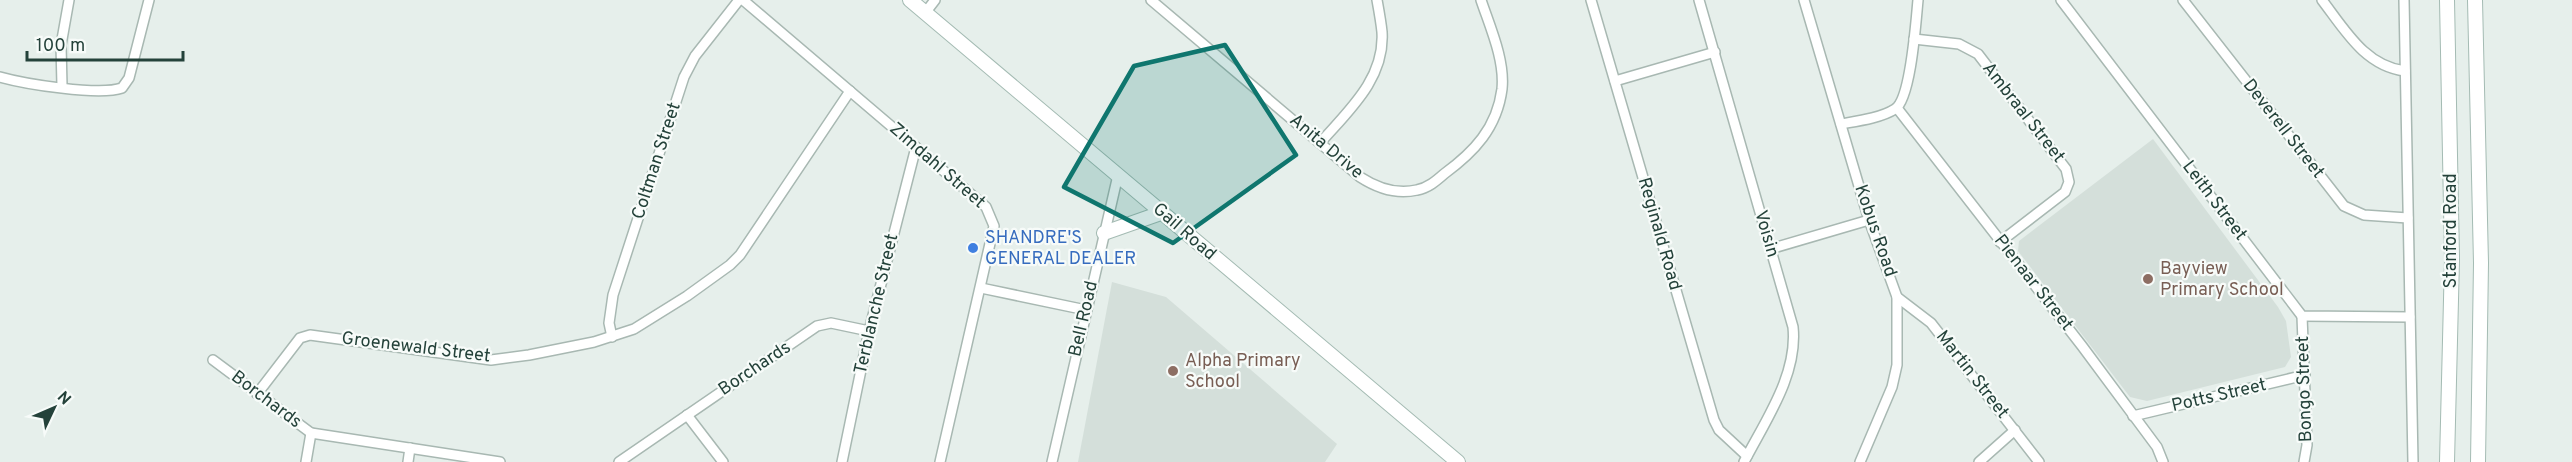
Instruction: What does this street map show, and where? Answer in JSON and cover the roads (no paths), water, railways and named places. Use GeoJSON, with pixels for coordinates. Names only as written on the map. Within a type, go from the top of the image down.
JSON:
{"type":"FeatureCollection","features":[{"type":"Feature","properties":{"kind":"main road","name":"Gail Road"},"geometry":{"type":"LineString","coordinates":[[910,0],[1458,462]]}},
{"type":"Feature","properties":{"kind":"main road","name":"Stanford Road"},"geometry":{"type":"LineString","coordinates":[[2446,462],[2452,259],[2447,0]]}},
{"type":"Feature","properties":{"kind":"main road","name":"Stanford Road"},"geometry":{"type":"LineString","coordinates":[[2475,0],[2481,263],[2478,462]]}},
{"type":"Feature","properties":{"kind":"main road"},"geometry":{"type":"LineString","coordinates":[[1104,233],[1161,213]]}},
{"type":"Feature","properties":{"kind":"street"},"geometry":{"type":"LineString","coordinates":[[62,87],[61,45],[69,0]]}},
{"type":"Feature","properties":{"kind":"street"},"geometry":{"type":"LineString","coordinates":[[0,77],[26,84],[62,87],[114,90],[126,85],[149,0]]}},
{"type":"Feature","properties":{"kind":"street","name":"Zimdahl Street"},"geometry":{"type":"LineString","coordinates":[[741,0],[986,207],[991,215],[994,226],[940,462]]}},
{"type":"Feature","properties":{"kind":"street","name":"Coltman Street"},"geometry":{"type":"LineString","coordinates":[[612,337],[609,323],[613,295],[684,77],[695,56],[741,0]]}},
{"type":"Feature","properties":{"kind":"street"},"geometry":{"type":"LineString","coordinates":[[925,13],[935,0]]}},
{"type":"Feature","properties":{"kind":"street","name":"Anita Drive"},"geometry":{"type":"LineString","coordinates":[[1151,0],[1320,143],[1374,186],[1389,190],[1418,190],[1430,185],[1457,164],[1487,134],[1496,118],[1502,86],[1501,65],[1481,0]]}},
{"type":"Feature","properties":{"kind":"street"},"geometry":{"type":"LineString","coordinates":[[1320,143],[1363,93],[1376,71],[1381,55],[1382,33],[1377,0]]}},
{"type":"Feature","properties":{"kind":"street","name":"Reginald Road"},"geometry":{"type":"LineString","coordinates":[[1591,0],[1714,420],[1719,430],[1746,459]]}},
{"type":"Feature","properties":{"kind":"street","name":"Voisin"},"geometry":{"type":"LineString","coordinates":[[1699,0],[1793,327],[1793,355],[1784,381],[1746,459]]}},
{"type":"Feature","properties":{"kind":"street","name":"Kobus Road"},"geometry":{"type":"LineString","coordinates":[[1804,0],[1869,220],[1897,297],[1897,365],[1892,387],[1860,462]]}},
{"type":"Feature","properties":{"kind":"street"},"geometry":{"type":"LineString","coordinates":[[1841,124],[1897,108],[1903,98],[1908,79],[1918,0]]}},
{"type":"Feature","properties":{"kind":"street","name":"Leith Street"},"geometry":{"type":"LineString","coordinates":[[2061,0],[2302,316]]}},
{"type":"Feature","properties":{"kind":"street","name":"Deverell Street"},"geometry":{"type":"LineString","coordinates":[[2183,0],[2344,206],[2364,216],[2408,218]]}},
{"type":"Feature","properties":{"kind":"street"},"geometry":{"type":"LineString","coordinates":[[2322,0],[2369,58],[2392,70],[2405,71]]}},
{"type":"Feature","properties":{"kind":"street"},"geometry":{"type":"LineString","coordinates":[[2404,0],[2413,462]]}},
{"type":"Feature","properties":{"kind":"street","name":"Ambraal Street"},"geometry":{"type":"LineString","coordinates":[[1914,39],[1959,44],[1972,49],[2066,169],[2069,182],[2065,192],[2000,242]]}},
{"type":"Feature","properties":{"kind":"street"},"geometry":{"type":"LineString","coordinates":[[1615,81],[1714,52]]}},
{"type":"Feature","properties":{"kind":"street","name":"Groenewald Street"},"geometry":{"type":"LineString","coordinates":[[257,394],[300,338],[310,335],[491,360],[529,355],[612,337],[634,329],[730,266],[753,238],[850,91]]}},
{"type":"Feature","properties":{"kind":"street","name":"Pienaar Street"},"geometry":{"type":"LineString","coordinates":[[1897,108],[2082,346],[2157,447],[2163,462]]}},
{"type":"Feature","properties":{"kind":"street","name":"Terblanche Street"},"geometry":{"type":"LineString","coordinates":[[842,462],[869,331],[916,147]]}},
{"type":"Feature","properties":{"kind":"street","name":"Bell Road"},"geometry":{"type":"LineString","coordinates":[[1052,462],[1118,176]]}},
{"type":"Feature","properties":{"kind":"street"},"geometry":{"type":"LineString","coordinates":[[1770,249],[1869,220]]}},
{"type":"Feature","properties":{"kind":"street"},"geometry":{"type":"LineString","coordinates":[[981,288],[1086,310]]}},
{"type":"Feature","properties":{"kind":"street","name":"Martin Street"},"geometry":{"type":"LineString","coordinates":[[1897,297],[1931,323],[2039,462]]}},
{"type":"Feature","properties":{"kind":"street"},"geometry":{"type":"LineString","coordinates":[[2302,316],[2410,317]]}},
{"type":"Feature","properties":{"kind":"street","name":"Bongo Street"},"geometry":{"type":"LineString","coordinates":[[2302,316],[2307,445],[2304,462]]}},
{"type":"Feature","properties":{"kind":"street","name":"Borchards"},"geometry":{"type":"LineString","coordinates":[[619,462],[817,326],[831,323],[869,331]]}},
{"type":"Feature","properties":{"kind":"street","name":"Borchards"},"geometry":{"type":"LineString","coordinates":[[213,360],[311,433],[500,462]]}},
{"type":"Feature","properties":{"kind":"street","name":"Potts Street"},"geometry":{"type":"LineString","coordinates":[[2133,416],[2306,375]]}},
{"type":"Feature","properties":{"kind":"street"},"geometry":{"type":"LineString","coordinates":[[687,415],[723,462]]}},
{"type":"Feature","properties":{"kind":"street"},"geometry":{"type":"LineString","coordinates":[[1979,462],[2015,430]]}},
{"type":"Feature","properties":{"kind":"street"},"geometry":{"type":"LineString","coordinates":[[306,462],[311,433]]}},
{"type":"Feature","properties":{"kind":"street"},"geometry":{"type":"LineString","coordinates":[[408,462],[410,448]]}},
{"type":"Feature","properties":{"kind":"place","name":"SHANDRE'S GENERAL DEALER"},"geometry":{"type":"Point","coordinates":[973,248]}},
{"type":"Feature","properties":{"kind":"place","name":"Bayview Primary School"},"geometry":{"type":"Point","coordinates":[2148,279]}},
{"type":"Feature","properties":{"kind":"place","name":"Alpha Primary School"},"geometry":{"type":"Point","coordinates":[1173,371]}}]}
